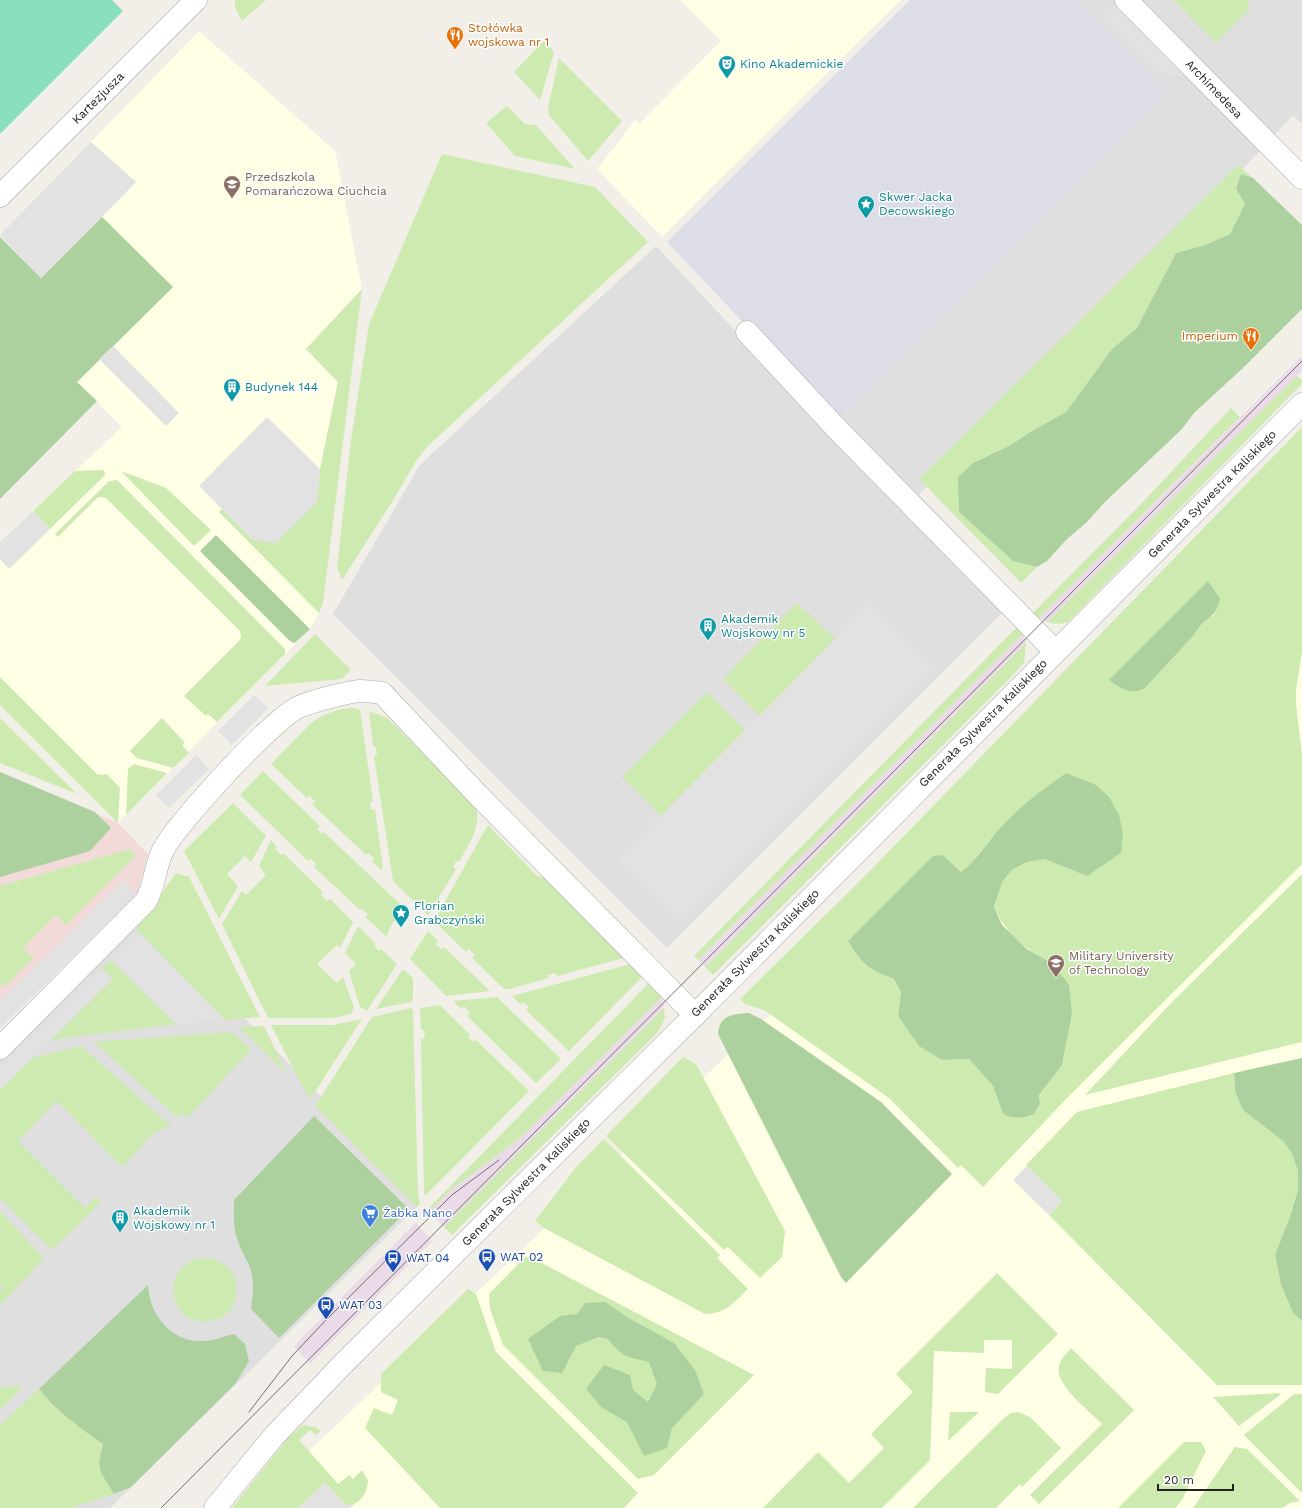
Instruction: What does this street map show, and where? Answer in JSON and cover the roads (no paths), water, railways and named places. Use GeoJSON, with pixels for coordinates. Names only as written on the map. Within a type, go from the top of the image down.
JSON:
{"type":"FeatureCollection","features":[{"type":"Feature","properties":{"kind":"street","name":"Kartezjusza"},"geometry":{"type":"LineString","coordinates":[[0,196],[196,0]]}},
{"type":"Feature","properties":{"kind":"street","name":"Archimedesa"},"geometry":{"type":"LineString","coordinates":[[1126,0],[1302,178]]}},
{"type":"Feature","properties":{"kind":"street"},"geometry":{"type":"LineString","coordinates":[[747,332],[838,430],[1055,651]]}},
{"type":"Feature","properties":{"kind":"street","name":"Generała Sylwestra Kaliskiego"},"geometry":{"type":"LineString","coordinates":[[215,1508],[274,1436],[323,1385],[695,1015],[1302,404]]}},
{"type":"Feature","properties":{"kind":"street"},"geometry":{"type":"LineString","coordinates":[[0,1048],[146,902],[162,851],[171,836],[220,781],[275,725],[300,706],[360,691],[382,693],[482,800],[695,1015]]}},
{"type":"Feature","properties":{"kind":"tram line"},"geometry":{"type":"LineString","coordinates":[[161,1508],[1302,361]]}},
{"type":"Feature","properties":{"kind":"tram line"},"geometry":{"type":"LineString","coordinates":[[249,1412],[292,1356],[326,1320],[452,1195],[499,1160]]}},
{"type":"Feature","properties":{"kind":"place","name":"Stołówka wojskowa nr 1"},"geometry":{"type":"Point","coordinates":[455,50]}},
{"type":"Feature","properties":{"kind":"place","name":"Kino Akademickie"},"geometry":{"type":"Point","coordinates":[727,79]}},
{"type":"Feature","properties":{"kind":"place","name":"Przedszkola Pomarańczowa Ciuchcia"},"geometry":{"type":"Point","coordinates":[232,199]}},
{"type":"Feature","properties":{"kind":"place","name":"Skwer Jacka Decowskiego"},"geometry":{"type":"Point","coordinates":[866,219]}},
{"type":"Feature","properties":{"kind":"place","name":"Imperium"},"geometry":{"type":"Point","coordinates":[1251,351]}},
{"type":"Feature","properties":{"kind":"place","name":"Budynek 144"},"geometry":{"type":"Point","coordinates":[232,402]}},
{"type":"Feature","properties":{"kind":"place","name":"Akademik Wojskowy nr 5"},"geometry":{"type":"Point","coordinates":[708,641]}},
{"type":"Feature","properties":{"kind":"place","name":"Florian Grabczyński"},"geometry":{"type":"Point","coordinates":[401,928]}},
{"type":"Feature","properties":{"kind":"place","name":"Military University of Technology"},"geometry":{"type":"Point","coordinates":[1056,978]}},
{"type":"Feature","properties":{"kind":"place","name":"Żabka Nano"},"geometry":{"type":"Point","coordinates":[370,1228]}},
{"type":"Feature","properties":{"kind":"place","name":"Akademik Wojskowy nr 1"},"geometry":{"type":"Point","coordinates":[120,1233]}},
{"type":"Feature","properties":{"kind":"place","name":"WAT 02"},"geometry":{"type":"Point","coordinates":[487,1272]}},
{"type":"Feature","properties":{"kind":"place","name":"WAT 04"},"geometry":{"type":"Point","coordinates":[393,1273]}},
{"type":"Feature","properties":{"kind":"place","name":"WAT 03"},"geometry":{"type":"Point","coordinates":[326,1320]}}]}
